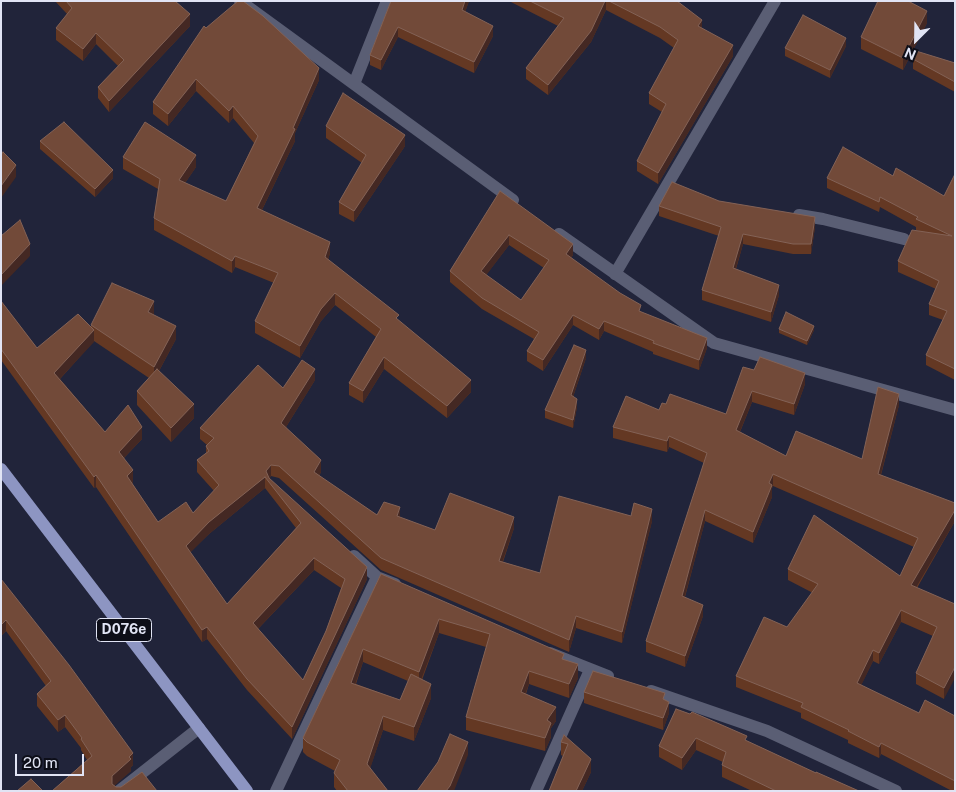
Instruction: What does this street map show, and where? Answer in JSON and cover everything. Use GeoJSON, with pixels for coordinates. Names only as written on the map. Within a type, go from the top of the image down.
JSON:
{"type":"FeatureCollection","features":[{"type":"Feature","properties":{"kind":"main road","name":"D076e"},"geometry":{"type":"LineString","coordinates":[[1,469],[247,791]]}},
{"type":"Feature","properties":{"kind":"street"},"geometry":{"type":"LineString","coordinates":[[240,1],[526,210]]}},
{"type":"Feature","properties":{"kind":"street"},"geometry":{"type":"LineString","coordinates":[[354,84],[387,1]]}},
{"type":"Feature","properties":{"kind":"street"},"geometry":{"type":"LineString","coordinates":[[615,274],[673,184],[775,1]]}},
{"type":"Feature","properties":{"kind":"street"},"geometry":{"type":"LineString","coordinates":[[785,213],[822,219],[904,239]]}},
{"type":"Feature","properties":{"kind":"street"},"geometry":{"type":"LineString","coordinates":[[550,228],[714,343],[955,410]]}},
{"type":"Feature","properties":{"kind":"street"},"geometry":{"type":"LineString","coordinates":[[348,550],[377,577],[404,588]]}},
{"type":"Feature","properties":{"kind":"street"},"geometry":{"type":"LineString","coordinates":[[276,791],[377,577]]}},
{"type":"Feature","properties":{"kind":"street"},"geometry":{"type":"LineString","coordinates":[[537,647],[618,680]]}},
{"type":"Feature","properties":{"kind":"street"},"geometry":{"type":"LineString","coordinates":[[536,791],[590,670]]}},
{"type":"Feature","properties":{"kind":"street"},"geometry":{"type":"LineString","coordinates":[[637,686],[767,731],[896,791]]}},
{"type":"Feature","properties":{"kind":"street"},"geometry":{"type":"LineString","coordinates":[[119,791],[199,728]]}},
{"type":"Feature","properties":{"kind":"building"},"geometry":{"type":"Polygon","coordinates":[[[66,1],[175,1],[190,14],[109,101],[98,87],[124,60],[96,33],[83,49],[56,28],[72,8],[66,1]]]}},
{"type":"Feature","properties":{"kind":"building"},"geometry":{"type":"Polygon","coordinates":[[[238,1],[243,1],[263,16],[319,68],[293,128],[295,129],[257,208],[330,242],[325,257],[399,315],[396,318],[471,380],[447,406],[384,357],[363,391],[349,383],[381,329],[335,293],[321,309],[300,346],[255,321],[278,273],[235,256],[232,261],[154,218],[160,179],[123,157],[145,122],[196,155],[179,180],[226,201],[258,136],[233,106],[229,111],[196,79],[168,114],[153,102],[204,26],[206,28],[238,1]]]}},
{"type":"Feature","properties":{"kind":"building"},"geometry":{"type":"Polygon","coordinates":[[[391,1],[465,1],[462,10],[493,26],[474,62],[398,27],[381,60],[370,55],[391,1]]]}},
{"type":"Feature","properties":{"kind":"building"},"geometry":{"type":"Polygon","coordinates":[[[530,1],[605,1],[591,31],[548,85],[526,68],[564,18],[530,1]]]}},
{"type":"Feature","properties":{"kind":"building"},"geometry":{"type":"Polygon","coordinates":[[[609,1],[677,1],[702,20],[698,26],[733,45],[658,173],[637,161],[666,104],[649,93],[678,40],[660,27],[609,1]]]}},
{"type":"Feature","properties":{"kind":"building"},"geometry":{"type":"Polygon","coordinates":[[[878,1],[908,1],[927,11],[903,58],[861,37],[878,1]]]}},
{"type":"Feature","properties":{"kind":"building"},"geometry":{"type":"Polygon","coordinates":[[[803,15],[846,38],[830,70],[785,48],[803,15]]]}},
{"type":"Feature","properties":{"kind":"building"},"geometry":{"type":"Polygon","coordinates":[[[916,51],[955,63],[955,82],[913,59],[916,51]]]}},
{"type":"Feature","properties":{"kind":"building"},"geometry":{"type":"Polygon","coordinates":[[[343,93],[405,135],[354,211],[339,202],[366,155],[326,126],[343,93]]]}},
{"type":"Feature","properties":{"kind":"building"},"geometry":{"type":"Polygon","coordinates":[[[64,122],[113,170],[95,189],[40,141],[64,122]]]}},
{"type":"Feature","properties":{"kind":"building"},"geometry":{"type":"Polygon","coordinates":[[[843,147],[893,176],[896,168],[944,196],[955,174],[955,369],[926,355],[947,311],[929,304],[939,281],[898,261],[912,230],[952,236],[916,219],[918,217],[880,197],[879,202],[827,178],[843,147]]]}},
{"type":"Feature","properties":{"kind":"building"},"geometry":{"type":"Polygon","coordinates":[[[3,152],[16,165],[1,186],[1,155],[3,152]]]}},
{"type":"Feature","properties":{"kind":"building"},"geometry":{"type":"Polygon","coordinates":[[[672,182],[719,201],[815,217],[811,244],[793,244],[743,234],[733,268],[779,285],[771,312],[702,290],[721,227],[659,206],[672,182]]]}},
{"type":"Feature","properties":{"kind":"building"},"geometry":{"type":"Polygon","coordinates":[[[500,191],[573,244],[566,254],[620,293],[641,305],[639,311],[707,338],[699,360],[653,343],[654,341],[604,321],[599,329],[573,315],[543,360],[527,351],[539,332],[482,298],[450,271],[500,191]],[[509,235],[481,271],[521,300],[549,260],[509,235]]]}},
{"type":"Feature","properties":{"kind":"building"},"geometry":{"type":"Polygon","coordinates":[[[20,220],[30,244],[1,275],[1,236],[20,220]]]}},
{"type":"Feature","properties":{"kind":"building"},"geometry":{"type":"Polygon","coordinates":[[[112,283],[154,301],[148,312],[176,326],[154,367],[91,325],[112,283]]]}},
{"type":"Feature","properties":{"kind":"building"},"geometry":{"type":"Polygon","coordinates":[[[1,301],[37,348],[78,314],[94,330],[54,373],[105,432],[128,405],[142,427],[119,452],[133,470],[127,476],[158,522],[186,502],[193,513],[219,485],[197,460],[209,451],[206,446],[214,438],[200,428],[258,365],[283,388],[302,360],[315,369],[281,423],[321,460],[314,472],[377,515],[384,502],[400,507],[397,516],[435,530],[450,493],[514,517],[499,561],[540,573],[559,496],[631,516],[634,503],[652,509],[622,632],[576,616],[569,640],[381,558],[279,466],[271,465],[266,471],[269,478],[367,567],[292,727],[247,679],[207,627],[202,630],[96,475],[94,477],[1,349],[1,301]],[[265,477],[209,522],[186,546],[227,604],[301,523],[265,477]],[[314,558],[253,623],[303,680],[326,631],[345,579],[314,558]]]}},
{"type":"Feature","properties":{"kind":"building"},"geometry":{"type":"Polygon","coordinates":[[[786,312],[814,326],[807,341],[779,329],[786,312]]]}},
{"type":"Feature","properties":{"kind":"building"},"geometry":{"type":"Polygon","coordinates":[[[574,345],[586,350],[571,395],[577,399],[573,420],[545,410],[574,345]]]}},
{"type":"Feature","properties":{"kind":"building"},"geometry":{"type":"Polygon","coordinates":[[[760,357],[805,373],[794,404],[752,391],[736,430],[786,456],[796,431],[862,459],[878,387],[899,394],[878,474],[955,503],[955,510],[911,585],[955,604],[955,667],[944,688],[916,673],[937,627],[901,610],[879,653],[873,650],[857,683],[919,713],[925,700],[955,716],[955,781],[881,743],[879,747],[801,707],[803,703],[736,676],[764,617],[787,627],[818,584],[788,569],[814,515],[900,576],[918,538],[773,474],[769,483],[772,485],[753,532],[705,510],[682,596],[703,605],[685,656],[646,641],[707,453],[669,436],[667,441],[613,427],[626,396],[659,410],[662,403],[666,404],[670,394],[726,414],[743,367],[754,370],[760,357]]]}},
{"type":"Feature","properties":{"kind":"building"},"geometry":{"type":"Polygon","coordinates":[[[157,369],[194,404],[171,428],[137,391],[157,369]]]}},
{"type":"Feature","properties":{"kind":"building"},"geometry":{"type":"Polygon","coordinates":[[[381,574],[564,654],[562,659],[578,664],[569,684],[529,671],[521,692],[556,707],[547,720],[551,723],[545,738],[466,717],[490,634],[439,619],[419,672],[363,649],[351,683],[400,700],[411,674],[431,684],[414,727],[383,716],[367,764],[388,791],[348,791],[334,773],[340,760],[303,738],[381,574]]]}},
{"type":"Feature","properties":{"kind":"building"},"geometry":{"type":"Polygon","coordinates":[[[1,579],[69,665],[133,753],[129,757],[131,759],[112,776],[112,784],[116,787],[121,787],[142,772],[157,791],[52,791],[92,756],[82,738],[65,715],[58,720],[37,694],[51,681],[6,620],[1,625],[1,579]]]}},
{"type":"Feature","properties":{"kind":"building"},"geometry":{"type":"Polygon","coordinates":[[[593,671],[665,693],[663,699],[669,702],[663,718],[584,692],[593,671]]]}},
{"type":"Feature","properties":{"kind":"building"},"geometry":{"type":"Polygon","coordinates":[[[676,709],[690,714],[692,712],[747,736],[745,740],[859,791],[776,791],[722,765],[726,752],[696,738],[682,758],[659,746],[676,709]]]}},
{"type":"Feature","properties":{"kind":"building"},"geometry":{"type":"Polygon","coordinates":[[[450,734],[468,742],[450,786],[446,791],[417,791],[438,762],[450,734]]]}},
{"type":"Feature","properties":{"kind":"building"},"geometry":{"type":"Polygon","coordinates":[[[564,735],[591,759],[576,791],[549,791],[568,744],[561,742],[564,735]]]}},
{"type":"Feature","properties":{"kind":"building"},"geometry":{"type":"Polygon","coordinates":[[[31,779],[43,791],[17,791],[31,779]]]}}]}
